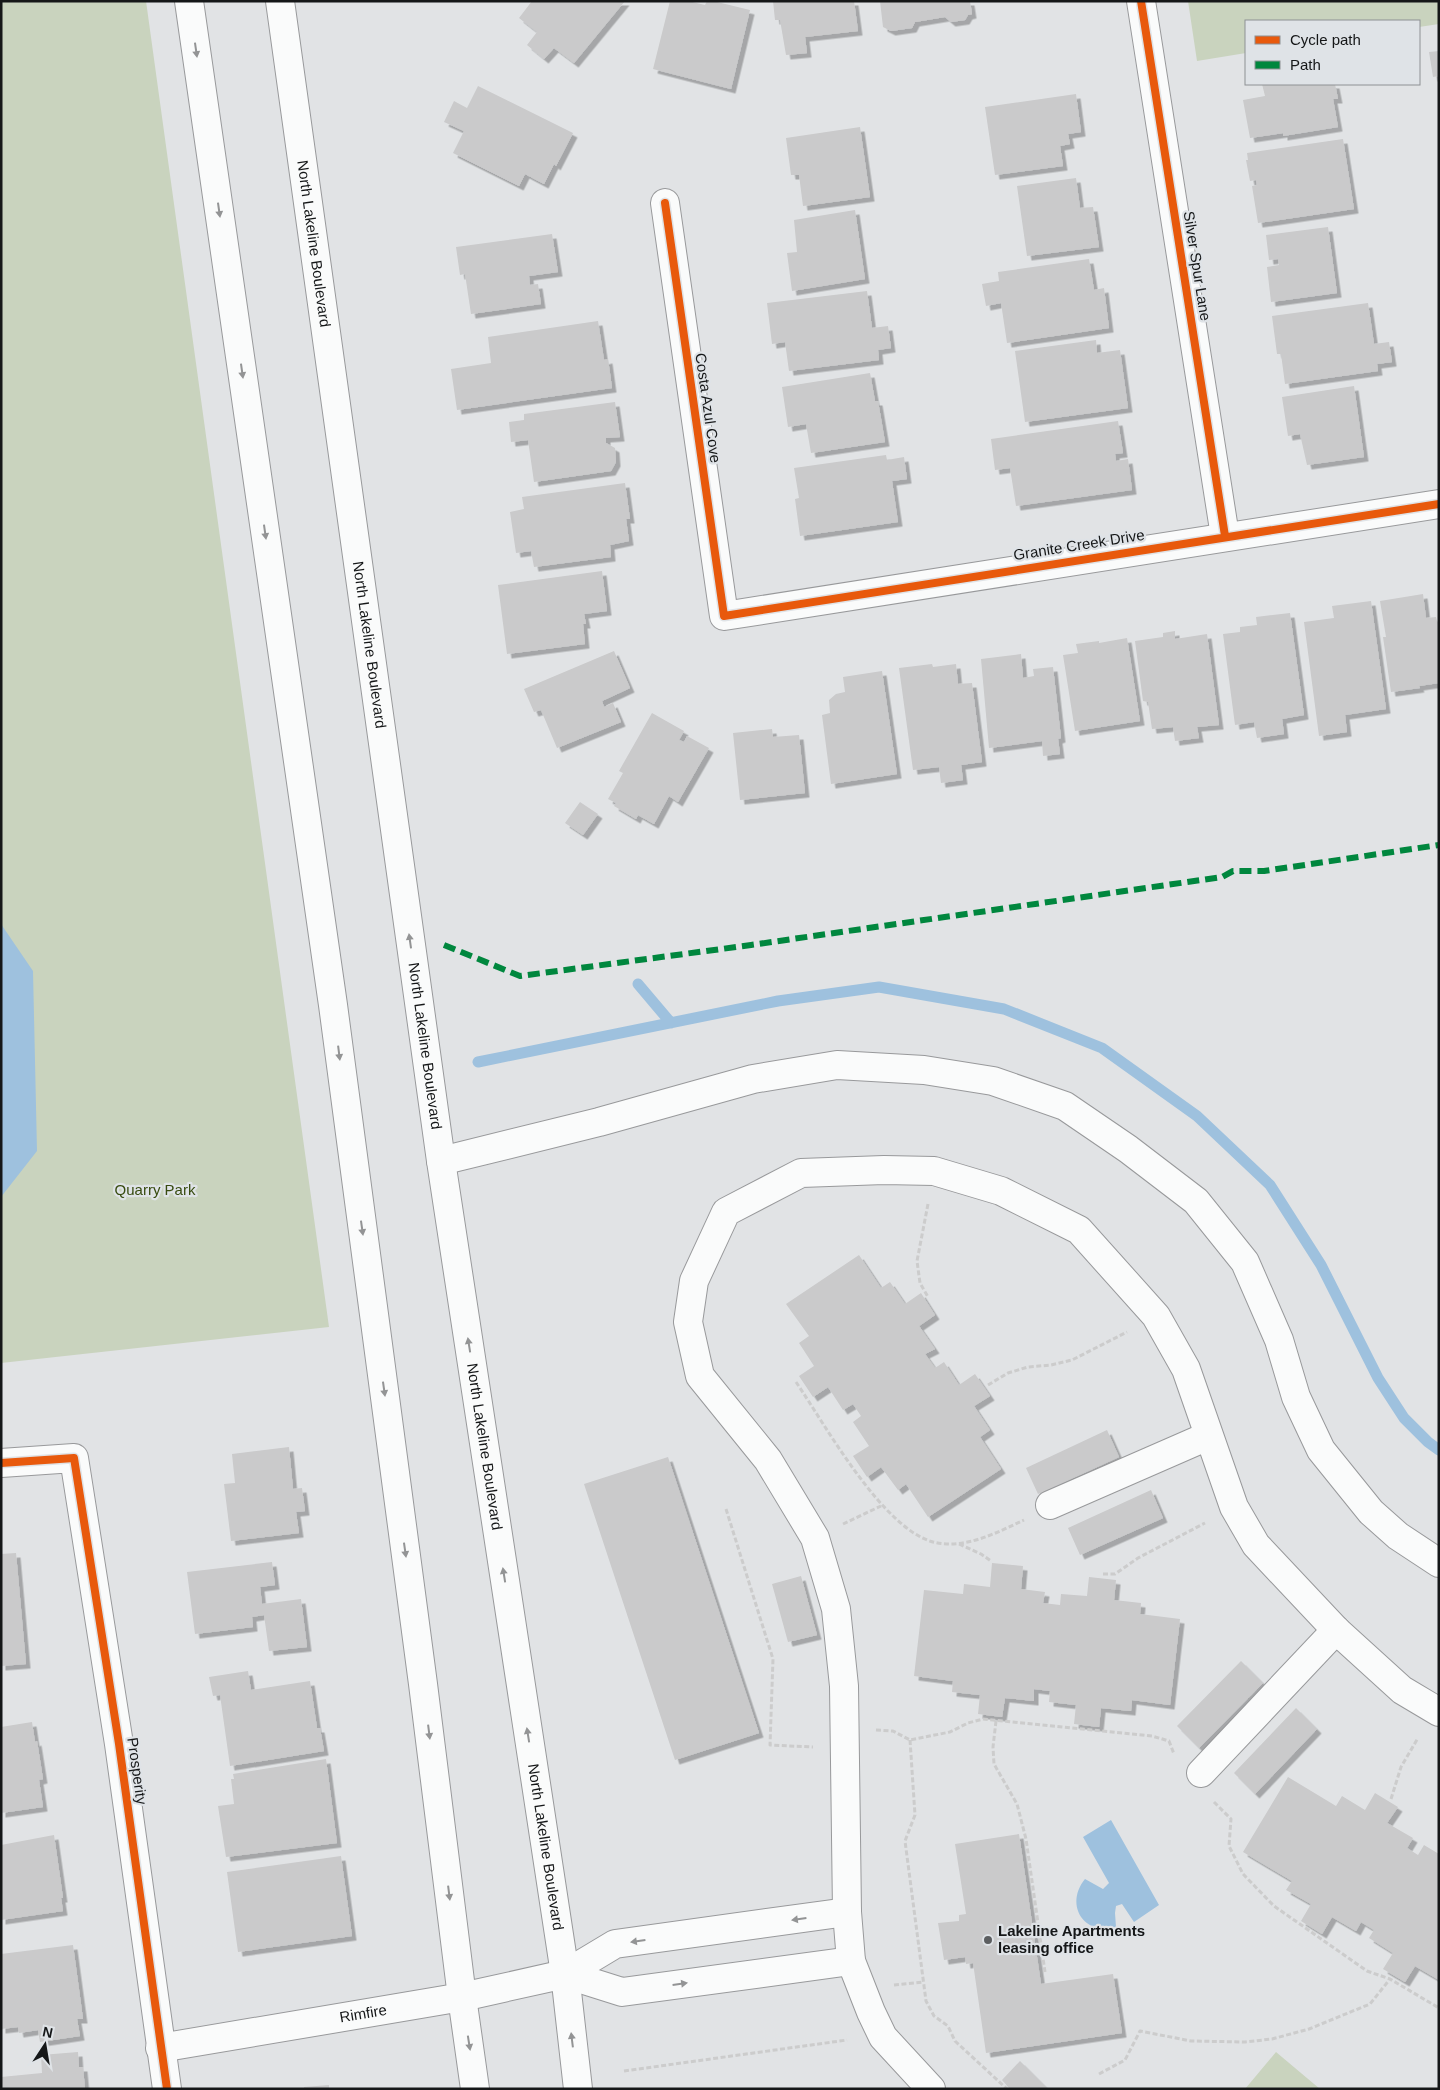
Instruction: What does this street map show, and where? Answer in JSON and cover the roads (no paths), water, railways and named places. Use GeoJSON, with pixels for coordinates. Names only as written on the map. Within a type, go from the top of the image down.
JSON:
{"type":"FeatureCollection","features":[{"type":"Feature","properties":{"kind":"main road"},"geometry":{"type":"LineString","coordinates":[[189,1],[333,1005],[475,2089]]}},
{"type":"Feature","properties":{"kind":"main road","name":"North Lakeline Boulevard"},"geometry":{"type":"LineString","coordinates":[[280,1],[441,1161],[564,1974],[578,2089]]}},
{"type":"Feature","properties":{"kind":"main road","name":"Silver Spur Lane"},"geometry":{"type":"LineString","coordinates":[[1141,1],[1225,536]]}},
{"type":"Feature","properties":{"kind":"main road","name":"Costa Azul Cove"},"geometry":{"type":"LineString","coordinates":[[665,203],[724,616]]}},
{"type":"Feature","properties":{"kind":"main road","name":"Granite Creek Drive"},"geometry":{"type":"LineString","coordinates":[[724,616],[1225,536],[1439,504]]}},
{"type":"Feature","properties":{"kind":"main road"},"geometry":{"type":"LineString","coordinates":[[441,1161],[599,1122],[753,1078],[837,1065],[924,1070],[992,1081],[1065,1106],[1128,1149],[1196,1201],[1245,1262],[1279,1340],[1296,1397],[1322,1450],[1371,1512],[1398,1536],[1422,1554],[1439,1563]]}},
{"type":"Feature","properties":{"kind":"main road"},"geometry":{"type":"LineString","coordinates":[[931,2089],[883,2037],[870,2012],[851,1961],[848,1912],[844,1686],[836,1609],[815,1538],[768,1460],[700,1376],[688,1322],[694,1281],[726,1212],[801,1173],[884,1170],[934,1171],[1001,1191],[1080,1230],[1156,1316],[1186,1369],[1234,1506],[1256,1545],[1336,1630],[1402,1690],[1437,1711]]}},
{"type":"Feature","properties":{"kind":"main road"},"geometry":{"type":"LineString","coordinates":[[1050,1505],[1208,1436]]}},
{"type":"Feature","properties":{"kind":"main road","name":"Prosperity"},"geometry":{"type":"LineString","coordinates":[[1,1463],[74,1458],[119,1744],[167,2089]]}},
{"type":"Feature","properties":{"kind":"main road"},"geometry":{"type":"LineString","coordinates":[[1201,1773],[1336,1630]]}},
{"type":"Feature","properties":{"kind":"main road"},"geometry":{"type":"LineString","coordinates":[[564,1974],[615,1944],[848,1912]]}},
{"type":"Feature","properties":{"kind":"main road"},"geometry":{"type":"LineString","coordinates":[[564,1974],[622,1992],[851,1961]]}},
{"type":"Feature","properties":{"kind":"main road","name":"Rimfire"},"geometry":{"type":"LineString","coordinates":[[160,2048],[462,1997],[564,1974]]}},
{"type":"Feature","properties":{"kind":"water"},"geometry":{"type":"Polygon","coordinates":[[[1,924],[33,971],[37,1151],[1,1197],[1,924]]]}},
{"type":"Feature","properties":{"kind":"water"},"geometry":{"type":"Polygon","coordinates":[[[1111,1820],[1159,1905],[1134,1922],[1122,1904],[1116,1906],[1116,1927],[1105,1929],[1087,1923],[1077,1908],[1076,1899],[1085,1879],[1103,1889],[1109,1883],[1083,1837],[1111,1820]]]}},
{"type":"Feature","properties":{"kind":"waterway"},"geometry":{"type":"LineString","coordinates":[[638,984],[671,1023]]}},
{"type":"Feature","properties":{"kind":"waterway"},"geometry":{"type":"LineString","coordinates":[[478,1062],[778,1001],[879,987],[1004,1009],[1102,1048],[1197,1116],[1270,1185],[1321,1265],[1378,1378],[1404,1418],[1428,1442],[1439,1450]]}},
{"type":"Feature","properties":{"kind":"place","name":"Lakeline Apartments leasing office"},"geometry":{"type":"Point","coordinates":[988,1940]}},
{"type":"Feature","properties":{"kind":"park label","name":"Quarry Park"},"geometry":{"type":"Point","coordinates":[155,1190]}}]}
